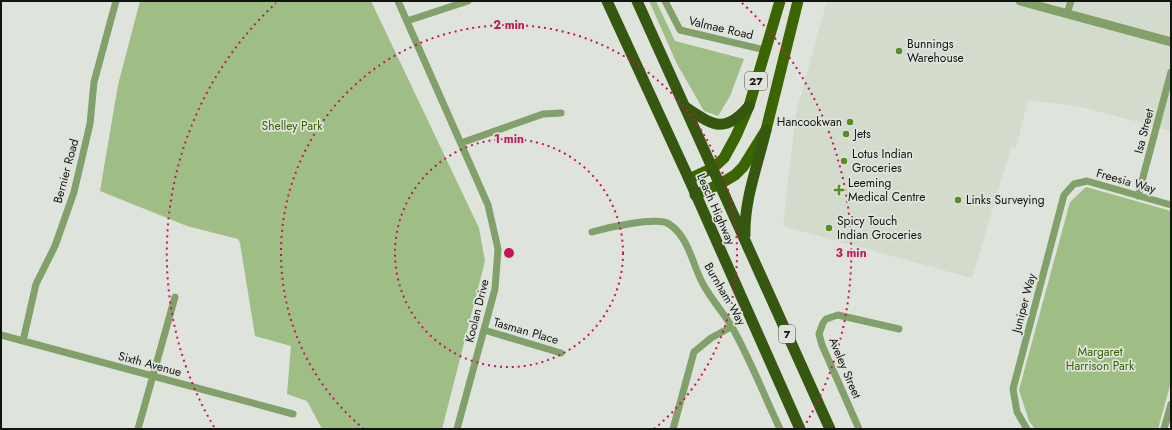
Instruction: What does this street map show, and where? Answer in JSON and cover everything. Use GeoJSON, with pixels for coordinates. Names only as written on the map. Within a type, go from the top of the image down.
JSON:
{"type":"FeatureCollection","features":[{"type":"Feature","properties":{"kind":"highway","name":"Leach Highway"},"geometry":{"type":"LineString","coordinates":[[607,1],[689,179],[800,429]]}},
{"type":"Feature","properties":{"kind":"highway","name":"Leach Highway"},"geometry":{"type":"LineString","coordinates":[[637,1],[830,429]]}},
{"type":"Feature","properties":{"kind":"highway","name":"27"},"geometry":{"type":"LineString","coordinates":[[685,106],[704,119],[719,124],[737,120],[749,106]]}},
{"type":"Feature","properties":{"kind":"highway","name":"27"},"geometry":{"type":"LineString","coordinates":[[745,240],[744,224],[766,130]]}},
{"type":"Feature","properties":{"kind":"main road","name":"27"},"geometry":{"type":"LineString","coordinates":[[689,179],[713,168],[724,158],[736,136],[749,106],[780,1]]}},
{"type":"Feature","properties":{"kind":"main road","name":"27"},"geometry":{"type":"LineString","coordinates":[[695,195],[720,184],[743,167],[766,130],[798,1]]}},
{"type":"Feature","properties":{"kind":"street","name":"Bernier Road"},"geometry":{"type":"LineString","coordinates":[[23,341],[36,284],[55,246],[74,192],[90,124],[94,82],[116,1]]}},
{"type":"Feature","properties":{"kind":"street","name":"Koolan Drive"},"geometry":{"type":"LineString","coordinates":[[398,1],[488,205],[498,249],[495,289],[458,429]]}},
{"type":"Feature","properties":{"kind":"street"},"geometry":{"type":"LineString","coordinates":[[407,21],[468,1]]}},
{"type":"Feature","properties":{"kind":"street","name":"Valmae Road"},"geometry":{"type":"LineString","coordinates":[[665,1],[680,30],[765,50]]}},
{"type":"Feature","properties":{"kind":"street"},"geometry":{"type":"LineString","coordinates":[[1020,1],[1171,42]]}},
{"type":"Feature","properties":{"kind":"street"},"geometry":{"type":"LineString","coordinates":[[1067,14],[1071,1]]}},
{"type":"Feature","properties":{"kind":"street","name":"Isa Street"},"geometry":{"type":"LineString","coordinates":[[1138,196],[1171,72]]}},
{"type":"Feature","properties":{"kind":"street"},"geometry":{"type":"LineString","coordinates":[[461,143],[543,114],[561,113]]}},
{"type":"Feature","properties":{"kind":"street","name":"Freesia Way"},"geometry":{"type":"LineString","coordinates":[[1074,184],[1087,181],[1171,205]]}},
{"type":"Feature","properties":{"kind":"street","name":"Juniper Way"},"geometry":{"type":"LineString","coordinates":[[1027,429],[1017,412],[1013,389],[1064,195],[1074,184]]}},
{"type":"Feature","properties":{"kind":"street","name":"Burnham Way"},"geometry":{"type":"LineString","coordinates":[[592,232],[655,221],[669,223],[684,239],[703,284],[731,326],[744,349],[780,429]]}},
{"type":"Feature","properties":{"kind":"street"},"geometry":{"type":"LineString","coordinates":[[138,429],[175,296]]}},
{"type":"Feature","properties":{"kind":"street","name":"Aveley Street"},"geometry":{"type":"LineString","coordinates":[[859,429],[822,345],[819,334],[823,323],[826,319],[838,315],[899,329]]}},
{"type":"Feature","properties":{"kind":"street"},"geometry":{"type":"LineString","coordinates":[[673,429],[694,352],[710,338],[731,326]]}},
{"type":"Feature","properties":{"kind":"street","name":"Tasman Place"},"geometry":{"type":"LineString","coordinates":[[484,330],[561,353]]}},
{"type":"Feature","properties":{"kind":"street","name":"Sixth Avenue"},"geometry":{"type":"LineString","coordinates":[[1,335],[293,414]]}},
{"type":"Feature","properties":{"kind":"street"},"geometry":{"type":"LineString","coordinates":[[1164,429],[1171,404]]}},
{"type":"Feature","properties":{"kind":"shaded area"},"geometry":{"type":"Polygon","coordinates":[[[827,1],[1171,1],[1171,131],[1082,107],[1028,100],[1016,147],[1011,147],[972,278],[783,226],[796,113],[827,1]]]}},
{"type":"Feature","properties":{"kind":"green space","name":"Shelley Park"},"geometry":{"type":"Polygon","coordinates":[[[140,1],[371,1],[479,228],[485,261],[442,429],[322,429],[307,401],[287,394],[291,346],[255,336],[240,243],[238,239],[187,226],[100,191],[118,85],[140,1]]]}},
{"type":"Feature","properties":{"kind":"green space"},"geometry":{"type":"Polygon","coordinates":[[[649,1],[656,1],[675,41],[744,59],[730,96],[718,116],[704,111],[677,64],[649,1]]]}},
{"type":"Feature","properties":{"kind":"green space","name":"Margaret Harrison Park"},"geometry":{"type":"Polygon","coordinates":[[[1086,187],[1171,211],[1171,382],[1158,429],[1035,429],[1029,421],[1019,390],[1070,202],[1086,187]]]}},
{"type":"Feature","properties":{"kind":"place","name":"Bunnings Warehouse"},"geometry":{"type":"Point","coordinates":[899,51]}},
{"type":"Feature","properties":{"kind":"place","name":"Hancookwan"},"geometry":{"type":"Point","coordinates":[850,122]}},
{"type":"Feature","properties":{"kind":"place","name":"Jets"},"geometry":{"type":"Point","coordinates":[846,134]}},
{"type":"Feature","properties":{"kind":"place","name":"Lotus Indian Groceries"},"geometry":{"type":"Point","coordinates":[844,161]}},
{"type":"Feature","properties":{"kind":"place","name":"Leeming Medical Centre"},"geometry":{"type":"Point","coordinates":[839,190]}},
{"type":"Feature","properties":{"kind":"place","name":"Links Surveying"},"geometry":{"type":"Point","coordinates":[958,200]}},
{"type":"Feature","properties":{"kind":"place","name":"Spicy Touch Indian Groceries"},"geometry":{"type":"Point","coordinates":[829,228]}}]}
